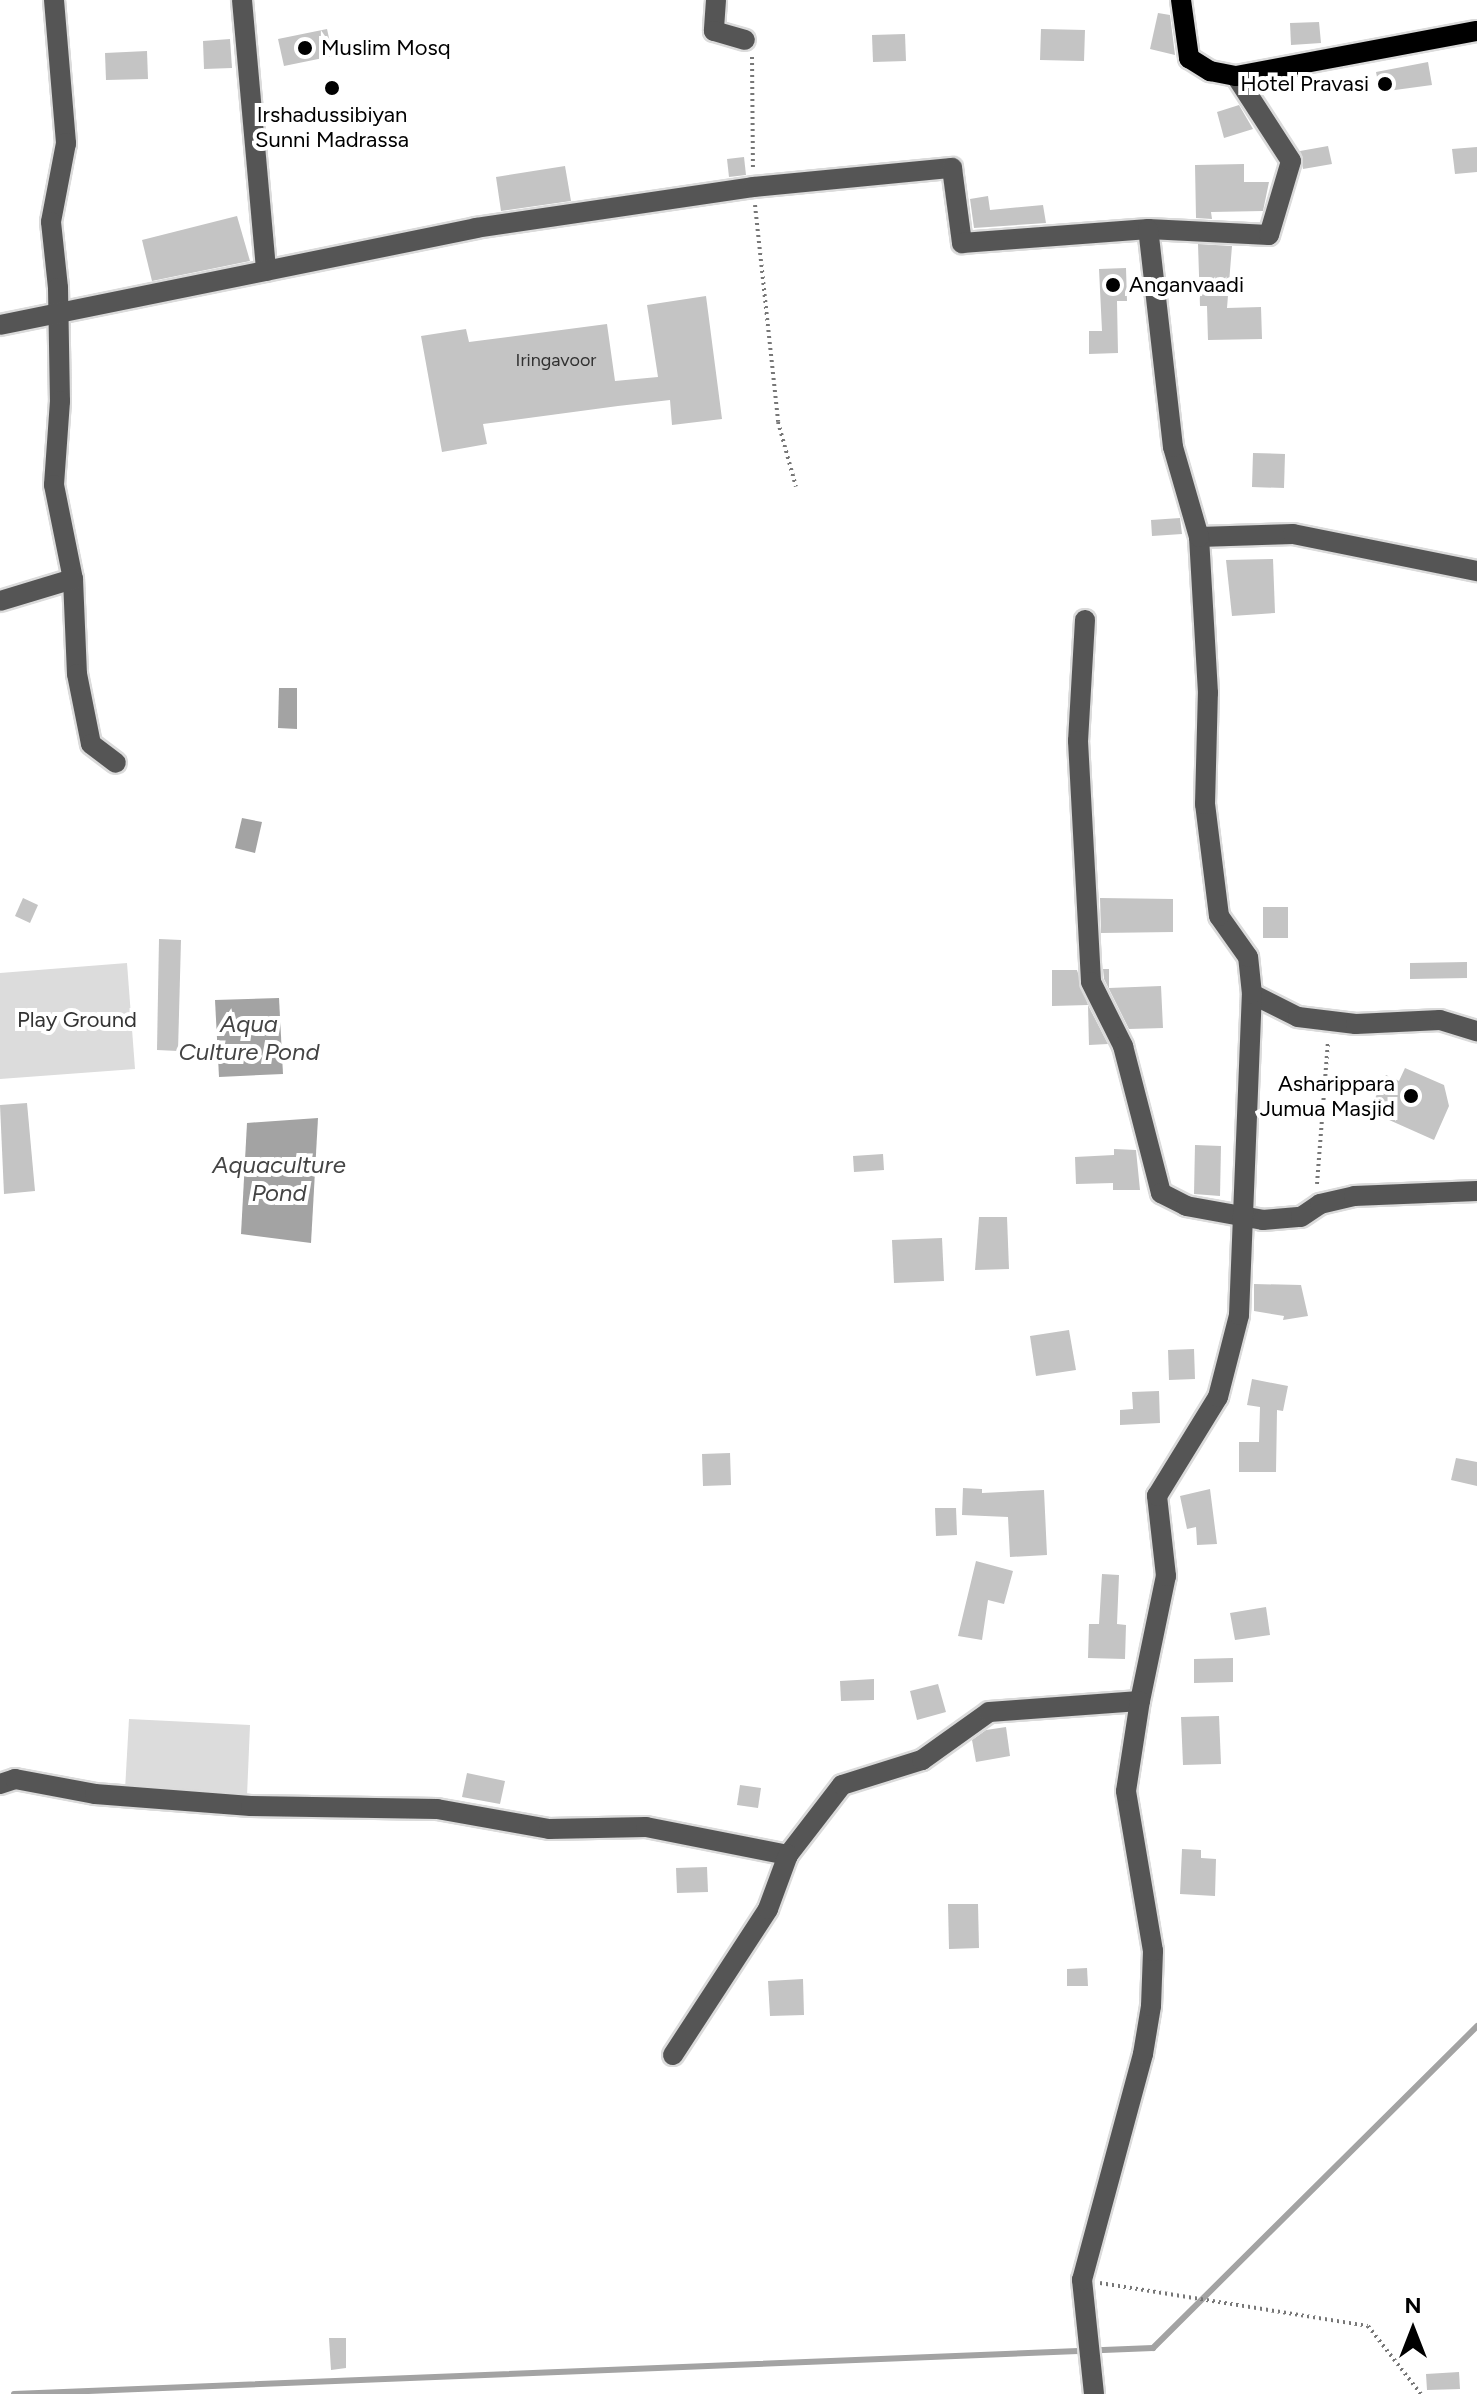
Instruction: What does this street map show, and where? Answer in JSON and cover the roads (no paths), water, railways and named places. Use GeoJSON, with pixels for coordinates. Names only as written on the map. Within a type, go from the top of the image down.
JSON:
{"type":"FeatureCollection","features":[{"type":"Feature","properties":{"kind":"main road"},"geometry":{"type":"LineString","coordinates":[[1181,0],[1189,58],[1210,71],[1236,76],[1477,31]]}},
{"type":"Feature","properties":{"kind":"street"},"geometry":{"type":"LineString","coordinates":[[54,0],[66,143],[51,222],[60,401],[54,485],[73,579],[77,674],[91,744],[116,763]]}},
{"type":"Feature","properties":{"kind":"street"},"geometry":{"type":"LineString","coordinates":[[242,0],[266,271]]}},
{"type":"Feature","properties":{"kind":"street"},"geometry":{"type":"LineString","coordinates":[[716,0],[714,31],[745,40]]}},
{"type":"Feature","properties":{"kind":"street"},"geometry":{"type":"LineString","coordinates":[[0,325],[476,228],[753,187],[952,168],[962,243],[1148,229],[1269,235],[1291,161],[1236,76]]}},
{"type":"Feature","properties":{"kind":"street"},"geometry":{"type":"LineString","coordinates":[[1094,2394],[1082,2280],[1143,2054],[1151,2006],[1153,1951],[1126,1791],[1140,1701],[1166,1576],[1157,1496],[1218,1397],[1239,1315],[1246,1217],[1252,994],[1248,957],[1219,916],[1205,804],[1208,693],[1199,537],[1173,447],[1148,229]]}},
{"type":"Feature","properties":{"kind":"street"},"geometry":{"type":"LineString","coordinates":[[1199,537],[1293,534],[1477,571]]}},
{"type":"Feature","properties":{"kind":"street"},"geometry":{"type":"LineString","coordinates":[[0,601],[73,579]]}},
{"type":"Feature","properties":{"kind":"street"},"geometry":{"type":"LineString","coordinates":[[1085,620],[1078,741],[1091,982],[1123,1046],[1161,1193],[1186,1206],[1246,1217],[1301,1217],[1320,1204],[1354,1196],[1477,1191]]}},
{"type":"Feature","properties":{"kind":"street"},"geometry":{"type":"LineString","coordinates":[[1252,994],[1298,1017],[1356,1024],[1440,1020],[1477,1031]]}},
{"type":"Feature","properties":{"kind":"street"},"geometry":{"type":"LineString","coordinates":[[673,2055],[768,1909],[788,1855],[842,1785],[922,1760],[989,1712],[1140,1701]]}},
{"type":"Feature","properties":{"kind":"street"},"geometry":{"type":"LineString","coordinates":[[0,1784],[15,1779],[95,1794],[251,1806],[437,1809],[549,1829],[646,1827],[788,1855]]}},
{"type":"Feature","properties":{"kind":"water"},"geometry":{"type":"Polygon","coordinates":[[[279,688],[297,688],[297,729],[278,728],[279,688]]]}},
{"type":"Feature","properties":{"kind":"water"},"geometry":{"type":"Polygon","coordinates":[[[242,818],[262,822],[255,853],[235,848],[242,818]]]}},
{"type":"Feature","properties":{"kind":"water","name":"Aqua Culture Pond"},"geometry":{"type":"Polygon","coordinates":[[[279,998],[283,1074],[219,1077],[215,1000],[279,998]]]}},
{"type":"Feature","properties":{"kind":"water","name":"Aquaculture Pond"},"geometry":{"type":"Polygon","coordinates":[[[318,1118],[311,1243],[241,1234],[247,1123],[318,1118]]]}},
{"type":"Feature","properties":{"kind":"waterway"},"geometry":{"type":"LineString","coordinates":[[14,2394],[1153,2348],[1477,2026]]}},
{"type":"Feature","properties":{"kind":"place","name":"Muslim Mosq"},"geometry":{"type":"Point","coordinates":[305,48]}},
{"type":"Feature","properties":{"kind":"place","name":"Hotel Pravasi"},"geometry":{"type":"Point","coordinates":[1385,84]}},
{"type":"Feature","properties":{"kind":"place","name":"Irshadussibiyan Sunni Madrassa"},"geometry":{"type":"Point","coordinates":[332,88]}},
{"type":"Feature","properties":{"kind":"place","name":"Anganvaadi"},"geometry":{"type":"Point","coordinates":[1113,285]}},
{"type":"Feature","properties":{"kind":"place","name":"Asharippara Jumua Masjid"},"geometry":{"type":"Point","coordinates":[1411,1096]}},
{"type":"Feature","properties":{"kind":"park label","name":"Play Ground"},"geometry":{"type":"Point","coordinates":[77,1020]}}]}
